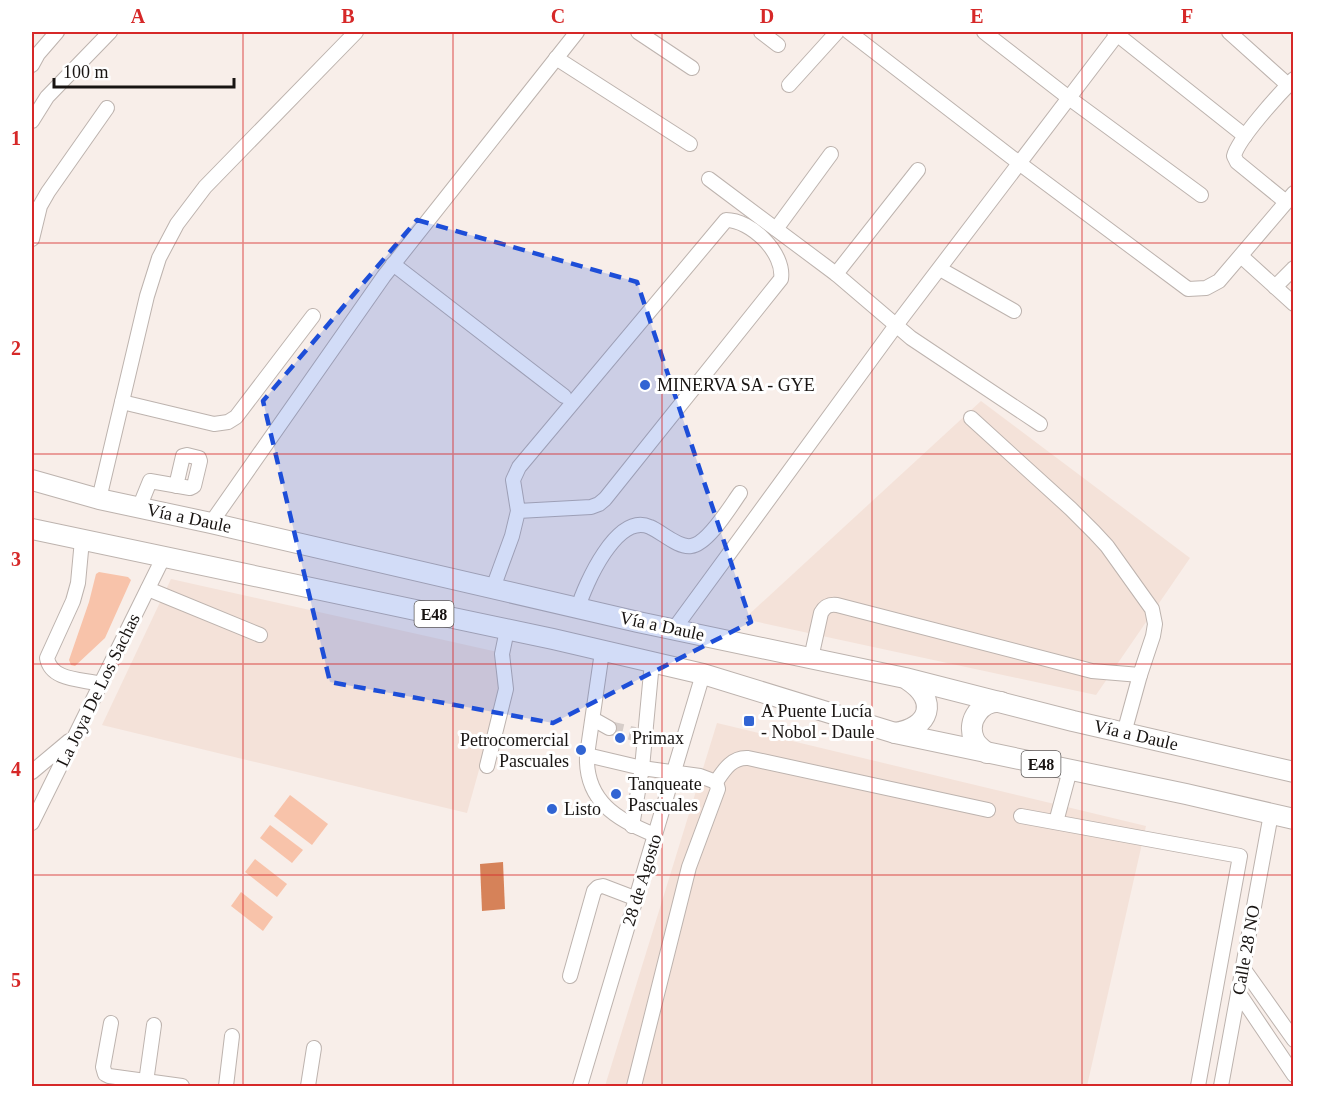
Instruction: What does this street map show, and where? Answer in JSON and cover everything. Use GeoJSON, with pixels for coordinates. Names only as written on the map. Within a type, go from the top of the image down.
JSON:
{"type":"FeatureCollection","features":[{"type":"Feature","properties":{"kind":"highway","name":"Vía a Daule"},"geometry":{"type":"LineString","coordinates":[[32,480],[99,499],[578,608],[905,678],[1293,772]]}},
{"type":"Feature","properties":{"kind":"highway","name":"Vía a Daule"},"geometry":{"type":"LineString","coordinates":[[32,530],[164,556],[652,662],[703,674],[895,733],[1293,819]]}},
{"type":"Feature","properties":{"kind":"highway"},"geometry":{"type":"LineString","coordinates":[[895,733],[915,728],[926,715],[925,694],[920,687],[905,678]]}},
{"type":"Feature","properties":{"kind":"highway"},"geometry":{"type":"LineString","coordinates":[[987,753],[979,747],[974,738],[971,728],[973,718],[987,704],[996,701],[1006,703]]}},
{"type":"Feature","properties":{"kind":"street"},"geometry":{"type":"LineString","coordinates":[[32,65],[38,54],[57,32]]}},
{"type":"Feature","properties":{"kind":"street"},"geometry":{"type":"LineString","coordinates":[[32,121],[47,97],[110,32]]}},
{"type":"Feature","properties":{"kind":"street"},"geometry":{"type":"LineString","coordinates":[[99,499],[147,296],[159,258],[177,224],[205,187],[356,32]]}},
{"type":"Feature","properties":{"kind":"street"},"geometry":{"type":"LineString","coordinates":[[211,523],[393,264],[577,32]]}},
{"type":"Feature","properties":{"kind":"street"},"geometry":{"type":"LineString","coordinates":[[638,32],[692,68]]}},
{"type":"Feature","properties":{"kind":"street"},"geometry":{"type":"LineString","coordinates":[[761,32],[778,45]]}},
{"type":"Feature","properties":{"kind":"street"},"geometry":{"type":"LineString","coordinates":[[789,85],[837,32]]}},
{"type":"Feature","properties":{"kind":"street"},"geometry":{"type":"LineString","coordinates":[[849,32],[1018,163],[1188,289],[1200,289],[1219,281],[1289,198],[1237,162],[1234,156],[1245,136],[1291,82],[1229,32]]}},
{"type":"Feature","properties":{"kind":"street"},"geometry":{"type":"LineString","coordinates":[[984,32],[1201,195]]}},
{"type":"Feature","properties":{"kind":"street"},"geometry":{"type":"LineString","coordinates":[[674,629],[897,324],[1117,32],[1245,136]]}},
{"type":"Feature","properties":{"kind":"street"},"geometry":{"type":"LineString","coordinates":[[556,58],[690,144]]}},
{"type":"Feature","properties":{"kind":"street"},"geometry":{"type":"LineString","coordinates":[[32,239],[40,207],[48,192],[108,108]]}},
{"type":"Feature","properties":{"kind":"street"},"geometry":{"type":"LineString","coordinates":[[776,229],[831,154]]}},
{"type":"Feature","properties":{"kind":"street"},"geometry":{"type":"LineString","coordinates":[[836,274],[918,170]]}},
{"type":"Feature","properties":{"kind":"street"},"geometry":{"type":"LineString","coordinates":[[709,179],[836,274],[911,338],[1040,424]]}},
{"type":"Feature","properties":{"kind":"street"},"geometry":{"type":"LineString","coordinates":[[493,588],[512,536],[518,511],[513,480],[519,467],[726,220],[742,223],[771,247],[780,262],[781,279],[605,499],[591,507],[518,511]]}},
{"type":"Feature","properties":{"kind":"street"},"geometry":{"type":"LineString","coordinates":[[1241,256],[1293,304]]}},
{"type":"Feature","properties":{"kind":"street"},"geometry":{"type":"LineString","coordinates":[[393,264],[564,396]]}},
{"type":"Feature","properties":{"kind":"street"},"geometry":{"type":"LineString","coordinates":[[1275,287],[1293,268]]}},
{"type":"Feature","properties":{"kind":"street"},"geometry":{"type":"LineString","coordinates":[[940,269],[1014,311]]}},
{"type":"Feature","properties":{"kind":"street"},"geometry":{"type":"LineString","coordinates":[[122,402],[214,424],[228,422],[236,417],[313,316]]}},
{"type":"Feature","properties":{"kind":"street"},"geometry":{"type":"LineString","coordinates":[[971,418],[1094,532],[1107,546],[1152,609],[1155,624],[1153,636],[1124,732]]}},
{"type":"Feature","properties":{"kind":"street"},"geometry":{"type":"LineString","coordinates":[[139,508],[150,482],[176,486]]}},
{"type":"Feature","properties":{"kind":"street"},"geometry":{"type":"LineString","coordinates":[[578,608],[583,590],[603,555],[630,526],[638,524],[648,526],[682,545],[691,546],[707,537],[741,493]]}},
{"type":"Feature","properties":{"kind":"street"},"geometry":{"type":"LineString","coordinates":[[82,540],[78,583],[73,601],[46,658],[48,666],[54,672],[100,684]]}},
{"type":"Feature","properties":{"kind":"street","name":"La Joya De Los Sachas"},"geometry":{"type":"LineString","coordinates":[[32,823],[164,556]]}},
{"type":"Feature","properties":{"kind":"street"},"geometry":{"type":"LineString","coordinates":[[148,589],[260,635]]}},
{"type":"Feature","properties":{"kind":"street"},"geometry":{"type":"LineString","coordinates":[[811,658],[821,613],[831,604],[1092,671],[1140,675]]}},
{"type":"Feature","properties":{"kind":"street"},"geometry":{"type":"LineString","coordinates":[[487,766],[504,699],[506,679],[502,654],[507,630]]}},
{"type":"Feature","properties":{"kind":"street"},"geometry":{"type":"LineString","coordinates":[[602,652],[586,773],[593,791],[606,808],[632,826],[655,835]]}},
{"type":"Feature","properties":{"kind":"street"},"geometry":{"type":"LineString","coordinates":[[632,826],[642,768],[640,735],[652,662]]}},
{"type":"Feature","properties":{"kind":"street","name":"28 de Agosto"},"geometry":{"type":"LineString","coordinates":[[580,1086],[703,674]]}},
{"type":"Feature","properties":{"kind":"street"},"geometry":{"type":"LineString","coordinates":[[593,719],[609,728]]}},
{"type":"Feature","properties":{"kind":"street"},"geometry":{"type":"LineString","coordinates":[[32,772],[75,736]]}},
{"type":"Feature","properties":{"kind":"street"},"geometry":{"type":"LineString","coordinates":[[587,755],[642,768],[700,776],[716,782]]}},
{"type":"Feature","properties":{"kind":"street"},"geometry":{"type":"LineString","coordinates":[[634,1086],[689,867],[718,794],[716,782],[736,759],[748,758],[988,810]]}},
{"type":"Feature","properties":{"kind":"street"},"geometry":{"type":"LineString","coordinates":[[1056,822],[1070,770]]}},
{"type":"Feature","properties":{"kind":"street","name":"Calle 28 NO"},"geometry":{"type":"LineString","coordinates":[[1221,1086],[1271,814]]}},
{"type":"Feature","properties":{"kind":"street"},"geometry":{"type":"LineString","coordinates":[[1021,816],[1262,860]]}},
{"type":"Feature","properties":{"kind":"street"},"geometry":{"type":"LineString","coordinates":[[1198,1086],[1240,856]]}},
{"type":"Feature","properties":{"kind":"street"},"geometry":{"type":"LineString","coordinates":[[570,976],[594,891],[598,886],[637,898]]}},
{"type":"Feature","properties":{"kind":"street"},"geometry":{"type":"LineString","coordinates":[[1243,968],[1293,1040]]}},
{"type":"Feature","properties":{"kind":"street"},"geometry":{"type":"LineString","coordinates":[[1238,992],[1293,1075]]}},
{"type":"Feature","properties":{"kind":"street"},"geometry":{"type":"LineString","coordinates":[[111,1023],[104,1071],[108,1077],[182,1086]]}},
{"type":"Feature","properties":{"kind":"street"},"geometry":{"type":"LineString","coordinates":[[146,1082],[154,1025]]}},
{"type":"Feature","properties":{"kind":"street"},"geometry":{"type":"LineString","coordinates":[[226,1086],[232,1036]]}},
{"type":"Feature","properties":{"kind":"street"},"geometry":{"type":"LineString","coordinates":[[308,1086],[314,1048]]}},
{"type":"Feature","properties":{"kind":"highlighted area"},"geometry":{"type":"Polygon","coordinates":[[[417,220],[637,282],[751,622],[553,723],[330,682],[263,401],[417,220]]]}},
{"type":"Feature","properties":{"kind":"shaded area"},"geometry":{"type":"Polygon","coordinates":[[[981,401],[1190,558],[1096,695],[744,619],[981,401]]]}},
{"type":"Feature","properties":{"kind":"shaded area"},"geometry":{"type":"Polygon","coordinates":[[[99,572],[128,577],[131,580],[105,638],[75,666],[71,665],[69,660],[96,574],[99,572]]]}},
{"type":"Feature","properties":{"kind":"shaded area"},"geometry":{"type":"Polygon","coordinates":[[[171,579],[511,655],[467,813],[102,725],[171,579]]]}},
{"type":"Feature","properties":{"kind":"shaded area"},"geometry":{"type":"Polygon","coordinates":[[[717,723],[1146,826],[1087,1086],[605,1086],[717,723]]]}},
{"type":"Feature","properties":{"kind":"shaded area"},"geometry":{"type":"Polygon","coordinates":[[[290,795],[328,824],[312,845],[274,816],[290,795]]]}},
{"type":"Feature","properties":{"kind":"shaded area"},"geometry":{"type":"Polygon","coordinates":[[[270,825],[303,850],[292,863],[260,838],[270,825]]]}},
{"type":"Feature","properties":{"kind":"shaded area"},"geometry":{"type":"Polygon","coordinates":[[[255,859],[287,884],[277,897],[245,872],[255,859]]]}},
{"type":"Feature","properties":{"kind":"shaded area"},"geometry":{"type":"Polygon","coordinates":[[[503,862],[505,909],[482,911],[480,864],[503,862]]]}},
{"type":"Feature","properties":{"kind":"shaded area"},"geometry":{"type":"Polygon","coordinates":[[[241,892],[273,917],[263,931],[231,906],[241,892]]]}},
{"type":"Feature","properties":{"kind":"tunnel"},"geometry":{"type":"LineString","coordinates":[[609,728],[635,734]]}},
{"type":"Feature","properties":{"kind":"place","name":"MINERVA SA - GYE"},"geometry":{"type":"Point","coordinates":[645,385]}},
{"type":"Feature","properties":{"kind":"place","name":"A Puente Lucía - Nobol - Daule"},"geometry":{"type":"Point","coordinates":[749,721]}},
{"type":"Feature","properties":{"kind":"place","name":"Primax"},"geometry":{"type":"Point","coordinates":[620,738]}},
{"type":"Feature","properties":{"kind":"place","name":"Petrocomercial Pascuales"},"geometry":{"type":"Point","coordinates":[581,750]}},
{"type":"Feature","properties":{"kind":"place","name":"Tanqueate Pascuales"},"geometry":{"type":"Point","coordinates":[616,794]}},
{"type":"Feature","properties":{"kind":"place","name":"Listo"},"geometry":{"type":"Point","coordinates":[552,809]}}]}
